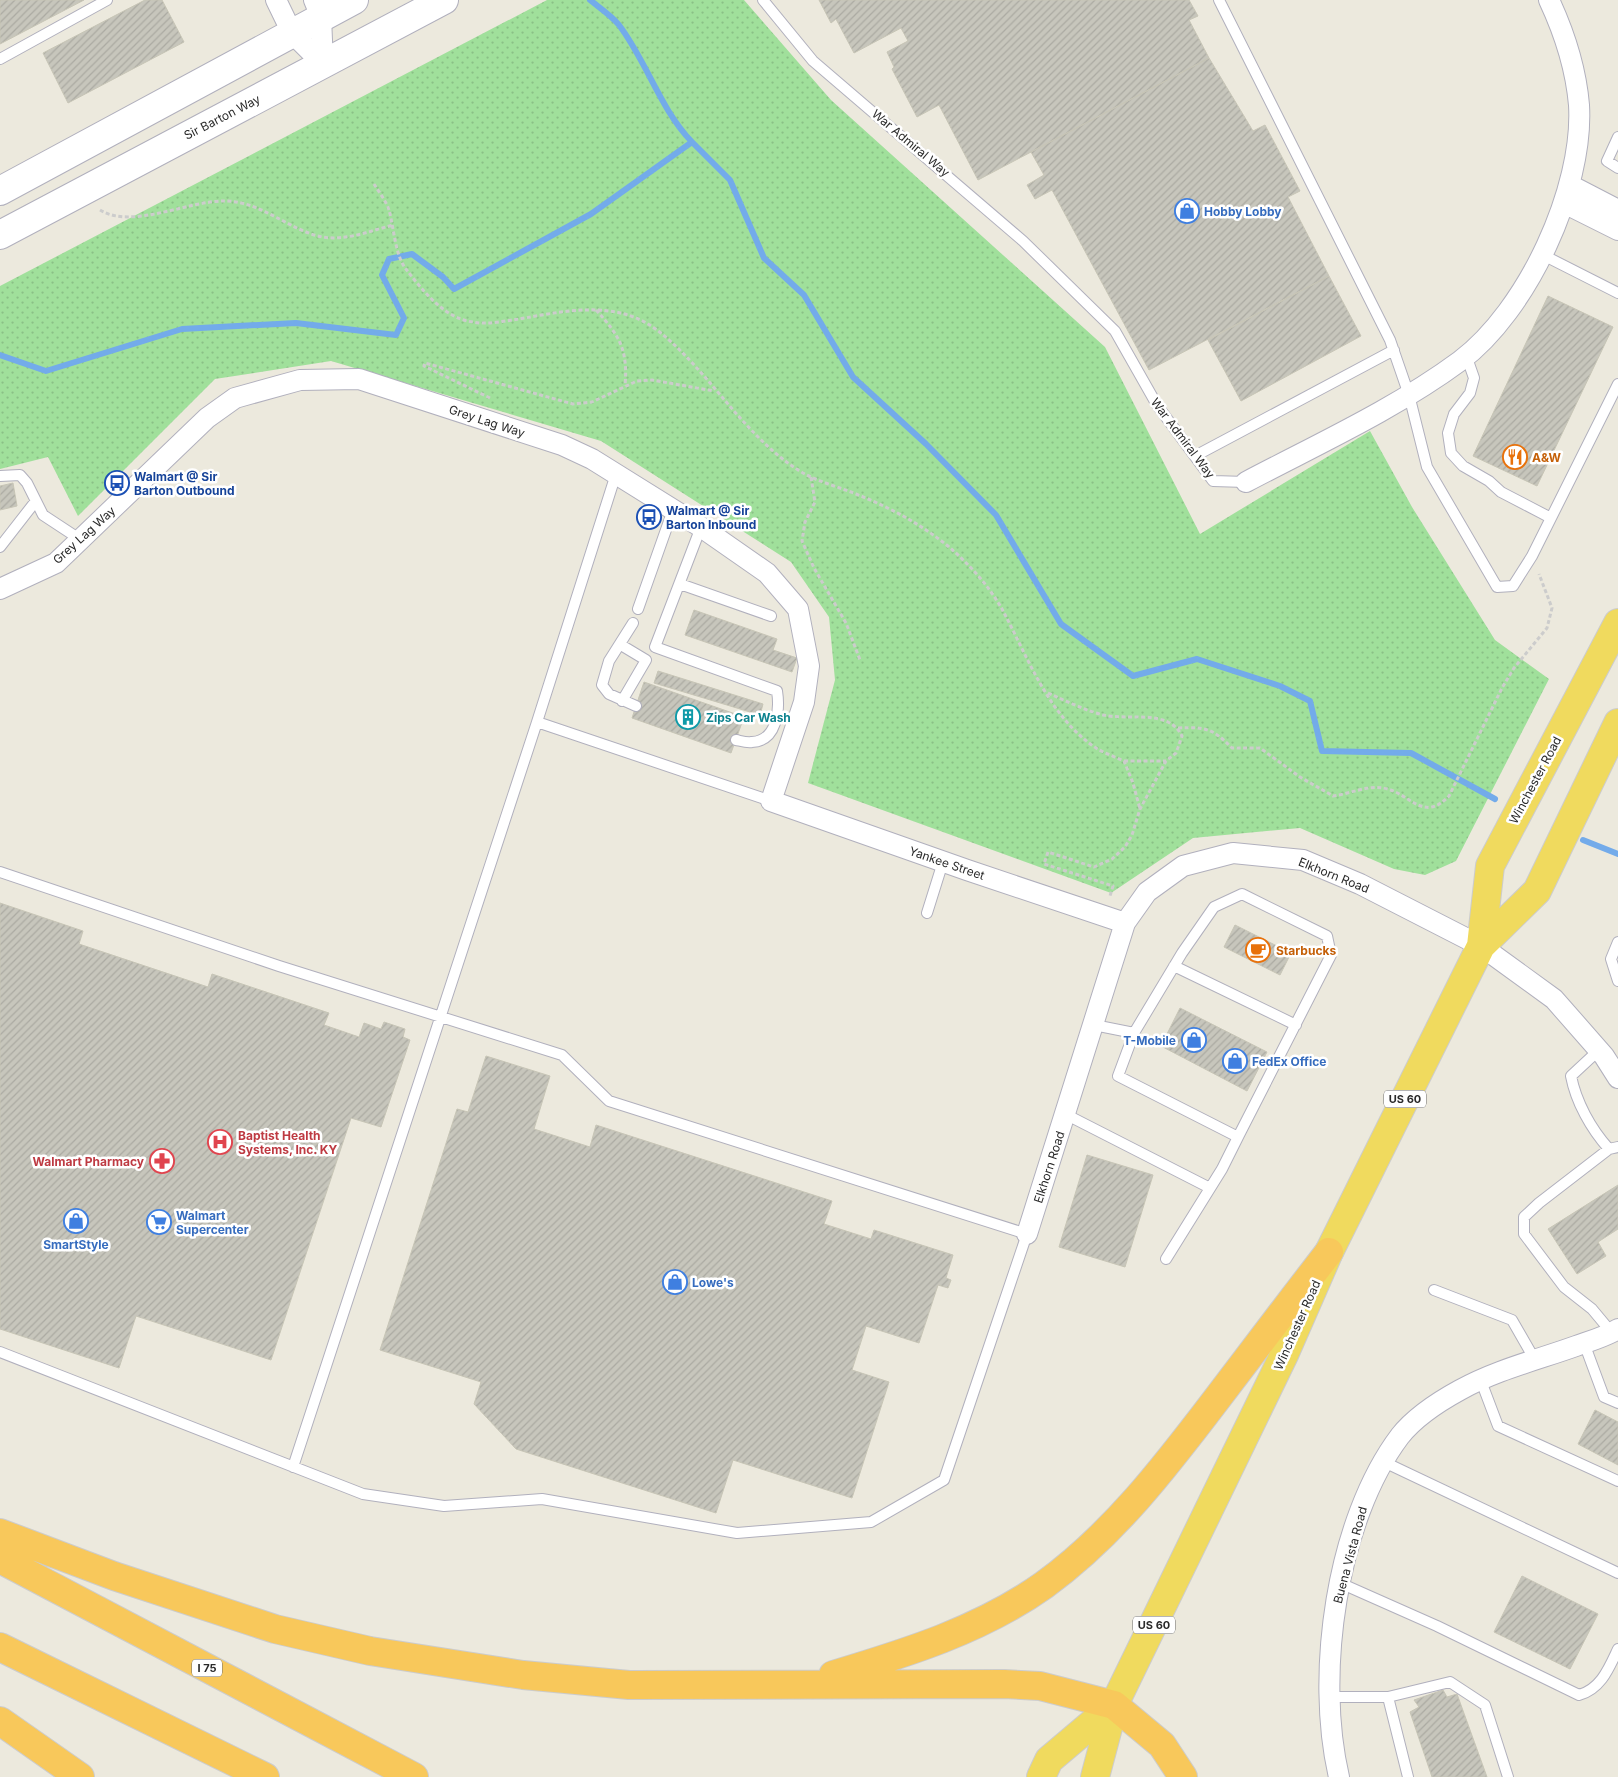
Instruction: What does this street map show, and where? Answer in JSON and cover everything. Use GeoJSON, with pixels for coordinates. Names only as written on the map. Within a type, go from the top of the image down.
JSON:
{"type":"FeatureCollection","features":[{"type":"Feature","properties":{"kind":"highway","name":"Winchester Road"},"geometry":{"type":"LineString","coordinates":[[1482,946],[1490,866],[1618,623]]}},
{"type":"Feature","properties":{"kind":"highway","name":"Winchester Road"},"geometry":{"type":"LineString","coordinates":[[1095,1777],[1114,1705],[1194,1545],[1284,1355],[1329,1252],[1482,946],[1537,890],[1618,723]]}},
{"type":"Feature","properties":{"kind":"highway"},"geometry":{"type":"LineString","coordinates":[[805,1684],[921,1648],[986,1620],[1044,1585],[1108,1532],[1166,1466],[1329,1252]]}},
{"type":"Feature","properties":{"kind":"highway"},"geometry":{"type":"LineString","coordinates":[[0,1534],[114,1576],[275,1629],[370,1651],[523,1675],[629,1685],[1032,1686],[1114,1705],[1162,1746],[1183,1777]]}},
{"type":"Feature","properties":{"kind":"highway","name":"I 75"},"geometry":{"type":"LineString","coordinates":[[0,1559],[414,1777]]}},
{"type":"Feature","properties":{"kind":"highway"},"geometry":{"type":"LineString","coordinates":[[0,1647],[265,1777]]}},
{"type":"Feature","properties":{"kind":"highway","name":"Winchester Road"},"geometry":{"type":"LineString","coordinates":[[1041,1777],[1049,1760],[1114,1705]]}},
{"type":"Feature","properties":{"kind":"highway"},"geometry":{"type":"LineString","coordinates":[[0,1721],[80,1777]]}},
{"type":"Feature","properties":{"kind":"main road"},"geometry":{"type":"LineString","coordinates":[[0,191],[292,33],[318,9],[354,0]]}},
{"type":"Feature","properties":{"kind":"main road","name":"Sir Barton Way"},"geometry":{"type":"LineString","coordinates":[[0,235],[74,194],[444,0]]}},
{"type":"Feature","properties":{"kind":"street"},"geometry":{"type":"LineString","coordinates":[[276,0],[292,33],[323,64]]}},
{"type":"Feature","properties":{"kind":"street","name":"War Admiral Way"},"geometry":{"type":"LineString","coordinates":[[1246,482],[1409,395],[1466,355],[1492,333],[1518,298],[1541,254],[1567,194],[1578,142],[1579,106],[1575,78],[1549,0]]}},
{"type":"Feature","properties":{"kind":"street"},"geometry":{"type":"LineString","coordinates":[[318,9],[323,64]]}},
{"type":"Feature","properties":{"kind":"street"},"geometry":{"type":"LineString","coordinates":[[1567,194],[1618,210]]}},
{"type":"Feature","properties":{"kind":"street"},"geometry":{"type":"LineString","coordinates":[[1567,194],[1618,230]]}},
{"type":"Feature","properties":{"kind":"street","name":"Grey Lag Way"},"geometry":{"type":"LineString","coordinates":[[0,589],[56,563],[207,418],[235,398],[300,380],[359,380],[562,445],[616,474],[701,527],[767,573],[798,609],[809,666],[804,702],[770,800]]}},
{"type":"Feature","properties":{"kind":"street","name":"Yankee Street"},"geometry":{"type":"LineString","coordinates":[[770,800],[943,862],[1125,923]]}},
{"type":"Feature","properties":{"kind":"street","name":"Elkhorn Road"},"geometry":{"type":"LineString","coordinates":[[1027,1234],[1125,923],[1147,892],[1183,866],[1233,853],[1303,860],[1360,884],[1482,946],[1554,1000],[1616,1069]]}},
{"type":"Feature","properties":{"kind":"street","name":"Buena Vista Road"},"geometry":{"type":"LineString","coordinates":[[1339,1777],[1329,1697],[1336,1602],[1359,1514],[1384,1462],[1401,1435],[1428,1410],[1461,1390],[1535,1360],[1615,1331]]}},
{"type":"Feature","properties":{"kind":"lane"},"geometry":{"type":"LineString","coordinates":[[0,59],[107,0]]}},
{"type":"Feature","properties":{"kind":"lane","name":"War Admiral Way"},"geometry":{"type":"LineString","coordinates":[[763,0],[813,61],[1022,240],[1115,331],[1157,405],[1214,481],[1246,482]]}},
{"type":"Feature","properties":{"kind":"lane"},"geometry":{"type":"LineString","coordinates":[[1219,0],[1352,260],[1394,350],[1409,395],[1427,467],[1497,587],[1512,586],[1532,556],[1618,384]]}},
{"type":"Feature","properties":{"kind":"lane"},"geometry":{"type":"LineString","coordinates":[[1618,137],[1607,161],[1618,168]]}},
{"type":"Feature","properties":{"kind":"lane"},"geometry":{"type":"LineString","coordinates":[[1541,254],[1618,293]]}},
{"type":"Feature","properties":{"kind":"lane"},"geometry":{"type":"LineString","coordinates":[[1195,456],[1394,350]]}},
{"type":"Feature","properties":{"kind":"lane"},"geometry":{"type":"LineString","coordinates":[[1466,355],[1474,378],[1470,393],[1454,414],[1448,433],[1452,453],[1463,466],[1489,481],[1501,492],[1552,518]]}},
{"type":"Feature","properties":{"kind":"lane"},"geometry":{"type":"LineString","coordinates":[[0,476],[8,474],[20,475],[28,483],[35,502],[43,515],[81,540]]}},
{"type":"Feature","properties":{"kind":"lane"},"geometry":{"type":"LineString","coordinates":[[293,1467],[439,1016],[537,722],[616,474]]}},
{"type":"Feature","properties":{"kind":"lane"},"geometry":{"type":"LineString","coordinates":[[0,547],[35,502]]}},
{"type":"Feature","properties":{"kind":"lane"},"geometry":{"type":"LineString","coordinates":[[638,609],[673,510]]}},
{"type":"Feature","properties":{"kind":"lane"},"geometry":{"type":"LineString","coordinates":[[622,701],[655,647],[701,527]]}},
{"type":"Feature","properties":{"kind":"lane"},"geometry":{"type":"LineString","coordinates":[[680,584],[771,616]]}},
{"type":"Feature","properties":{"kind":"lane"},"geometry":{"type":"LineString","coordinates":[[633,623],[609,662],[602,685],[609,694],[636,706]]}},
{"type":"Feature","properties":{"kind":"lane"},"geometry":{"type":"LineString","coordinates":[[621,645],[646,660]]}},
{"type":"Feature","properties":{"kind":"lane"},"geometry":{"type":"LineString","coordinates":[[655,647],[777,691],[780,704],[778,718],[773,728],[764,738],[753,742],[736,740]]}},
{"type":"Feature","properties":{"kind":"lane"},"geometry":{"type":"LineString","coordinates":[[537,722],[770,800]]}},
{"type":"Feature","properties":{"kind":"lane"},"geometry":{"type":"LineString","coordinates":[[927,913],[943,862]]}},
{"type":"Feature","properties":{"kind":"lane"},"geometry":{"type":"LineString","coordinates":[[0,872],[280,966],[562,1055],[608,1102],[1027,1234],[944,1480],[871,1522],[737,1533],[542,1498],[444,1506],[363,1494],[0,1352]]}},
{"type":"Feature","properties":{"kind":"lane"},"geometry":{"type":"LineString","coordinates":[[1166,1259],[1210,1188],[1238,1137],[1332,955],[1327,936],[1242,894],[1214,907],[1174,966],[1134,1033],[1118,1076],[1238,1137]]}},
{"type":"Feature","properties":{"kind":"lane"},"geometry":{"type":"LineString","coordinates":[[1618,942],[1611,959],[1618,981]]}},
{"type":"Feature","properties":{"kind":"lane"},"geometry":{"type":"LineString","coordinates":[[1174,966],[1296,1024]]}},
{"type":"Feature","properties":{"kind":"lane"},"geometry":{"type":"LineString","coordinates":[[1094,1025],[1134,1033]]}},
{"type":"Feature","properties":{"kind":"lane"},"geometry":{"type":"LineString","coordinates":[[1599,1050],[1571,1076],[1574,1094],[1600,1140],[1613,1148],[1539,1202],[1524,1217],[1524,1234],[1564,1287],[1592,1309],[1615,1331]]}},
{"type":"Feature","properties":{"kind":"lane"},"geometry":{"type":"LineString","coordinates":[[1066,1114],[1210,1188]]}},
{"type":"Feature","properties":{"kind":"lane"},"geometry":{"type":"LineString","coordinates":[[1434,1290],[1512,1320],[1535,1360]]}},
{"type":"Feature","properties":{"kind":"lane"},"geometry":{"type":"LineString","coordinates":[[1584,1343],[1604,1397],[1618,1403]]}},
{"type":"Feature","properties":{"kind":"lane"},"geometry":{"type":"LineString","coordinates":[[1481,1381],[1498,1426],[1618,1482]]}},
{"type":"Feature","properties":{"kind":"lane"},"geometry":{"type":"LineString","coordinates":[[1384,1462],[1618,1573]]}},
{"type":"Feature","properties":{"kind":"lane"},"geometry":{"type":"LineString","coordinates":[[1340,1583],[1437,1626],[1579,1695],[1588,1692],[1604,1678],[1618,1649]]}},
{"type":"Feature","properties":{"kind":"lane"},"geometry":{"type":"LineString","coordinates":[[1329,1697],[1388,1697],[1450,1682],[1485,1705],[1508,1777]]}},
{"type":"Feature","properties":{"kind":"lane"},"geometry":{"type":"LineString","coordinates":[[1388,1697],[1408,1777]]}},
{"type":"Feature","properties":{"kind":"path"},"geometry":{"type":"LineString","coordinates":[[374,184],[388,207],[403,266],[425,292],[448,312],[471,322],[501,322],[573,309],[595,309],[614,311],[652,327],[674,343],[742,423],[804,474],[905,516],[949,547],[985,583],[1001,607],[1038,680],[1080,735],[1097,749],[1124,761],[1166,761]]}},
{"type":"Feature","properties":{"kind":"path"},"geometry":{"type":"LineString","coordinates":[[74,194],[109,216],[123,218],[208,202],[228,201],[272,214],[322,237],[343,238],[393,225]]}},
{"type":"Feature","properties":{"kind":"path"},"geometry":{"type":"LineString","coordinates":[[595,309],[620,341],[626,357],[624,386]]}},
{"type":"Feature","properties":{"kind":"path"},"geometry":{"type":"LineString","coordinates":[[493,399],[424,366],[425,363],[573,404],[592,402],[637,381],[652,380],[715,391]]}},
{"type":"Feature","properties":{"kind":"path"},"geometry":{"type":"LineString","coordinates":[[811,476],[815,502],[805,522],[802,540],[814,568],[846,623],[860,660]]}},
{"type":"Feature","properties":{"kind":"path"},"geometry":{"type":"LineString","coordinates":[[1047,693],[1104,715],[1163,720],[1178,728],[1203,728],[1219,736],[1232,748],[1260,748],[1300,777],[1333,796],[1375,787],[1384,788],[1418,806],[1429,808],[1440,805],[1454,785],[1502,688],[1514,668],[1547,628],[1552,608],[1532,556]]}},
{"type":"Feature","properties":{"kind":"path"},"geometry":{"type":"LineString","coordinates":[[1103,916],[1113,886],[1044,864],[1048,852],[1094,867],[1112,859],[1125,847],[1132,835],[1140,809],[1166,761],[1176,753],[1180,745],[1182,736],[1178,728]]}},
{"type":"Feature","properties":{"kind":"path"},"geometry":{"type":"LineString","coordinates":[[1124,761],[1134,784],[1140,809]]}},
{"type":"Feature","properties":{"kind":"green space"},"geometry":{"type":"Polygon","coordinates":[[[547,0],[744,0],[831,100],[1105,347],[1200,534],[1370,431],[1412,507],[1495,640],[1549,679],[1456,861],[1425,875],[1394,869],[1300,828],[1193,838],[1111,893],[808,783],[835,680],[829,617],[791,562],[601,441],[331,361],[215,379],[78,516],[48,457],[0,469],[0,286],[547,0]]]}},
{"type":"Feature","properties":{"kind":"building"},"geometry":{"type":"Polygon","coordinates":[[[0,0],[84,0],[0,44],[0,0]]]}},
{"type":"Feature","properties":{"kind":"building"},"geometry":{"type":"Polygon","coordinates":[[[145,0],[162,0],[184,42],[68,103],[43,53],[145,0]]]}},
{"type":"Feature","properties":{"kind":"building"},"geometry":{"type":"Polygon","coordinates":[[[819,0],[1189,0],[1198,16],[1189,20],[1209,58],[978,180],[939,105],[917,117],[892,69],[894,67],[887,52],[908,41],[901,28],[854,53],[836,19],[831,23],[819,0]]]}},
{"type":"Feature","properties":{"kind":"building"},"geometry":{"type":"Polygon","coordinates":[[[1209,58],[1253,131],[1265,125],[1300,191],[1288,197],[1329,276],[1149,370],[1052,190],[1035,199],[1027,185],[1044,175],[1031,152],[1209,58]]]}},
{"type":"Feature","properties":{"kind":"building"},"geometry":{"type":"Polygon","coordinates":[[[1329,276],[1361,336],[1241,401],[1208,340],[1329,276]]]}},
{"type":"Feature","properties":{"kind":"building"},"geometry":{"type":"Polygon","coordinates":[[[1548,296],[1613,327],[1537,486],[1473,456],[1548,296]]]}},
{"type":"Feature","properties":{"kind":"building"},"geometry":{"type":"Polygon","coordinates":[[[13,483],[17,506],[0,510],[0,486],[13,483]]]}},
{"type":"Feature","properties":{"kind":"building"},"geometry":{"type":"Polygon","coordinates":[[[650,517],[654,519],[651,527],[646,525],[650,517]]]}},
{"type":"Feature","properties":{"kind":"building"},"geometry":{"type":"Polygon","coordinates":[[[694,610],[777,639],[773,650],[797,658],[792,672],[685,635],[694,610]]]}},
{"type":"Feature","properties":{"kind":"building"},"geometry":{"type":"Polygon","coordinates":[[[658,671],[763,704],[760,715],[654,683],[658,671]]]}},
{"type":"Feature","properties":{"kind":"building","name":"Zips Car Wash"},"geometry":{"type":"Polygon","coordinates":[[[644,682],[744,717],[731,753],[632,718],[644,682]]]}},
{"type":"Feature","properties":{"kind":"building","name":"Walmart Supercenter"},"geometry":{"type":"Polygon","coordinates":[[[0,903],[83,931],[79,944],[208,987],[212,974],[329,1013],[324,1025],[359,1037],[364,1023],[381,1029],[384,1022],[405,1029],[403,1037],[410,1040],[381,1127],[351,1118],[271,1360],[136,1316],[119,1368],[0,1329],[0,903]]]}},
{"type":"Feature","properties":{"kind":"building","name":"Starbucks"},"geometry":{"type":"Polygon","coordinates":[[[1235,925],[1291,953],[1280,975],[1224,947],[1235,925]]]}},
{"type":"Feature","properties":{"kind":"building"},"geometry":{"type":"Polygon","coordinates":[[[1180,1008],[1267,1052],[1247,1091],[1161,1046],[1180,1008]]]}},
{"type":"Feature","properties":{"kind":"building","name":"Lowe's"},"geometry":{"type":"Polygon","coordinates":[[[486,1056],[550,1076],[534,1129],[590,1147],[596,1125],[832,1201],[824,1224],[871,1239],[874,1230],[953,1255],[946,1278],[951,1280],[948,1288],[938,1285],[919,1343],[866,1326],[852,1370],[889,1382],[852,1498],[733,1460],[716,1513],[516,1449],[474,1404],[481,1382],[380,1350],[457,1109],[468,1112],[486,1056]]]}},
{"type":"Feature","properties":{"kind":"building"},"geometry":{"type":"Polygon","coordinates":[[[1087,1155],[1153,1175],[1125,1267],[1059,1247],[1087,1155]]]}},
{"type":"Feature","properties":{"kind":"building"},"geometry":{"type":"Polygon","coordinates":[[[1618,1185],[1618,1229],[1598,1242],[1606,1256],[1577,1274],[1548,1229],[1618,1185]]]}},
{"type":"Feature","properties":{"kind":"building"},"geometry":{"type":"Polygon","coordinates":[[[1595,1410],[1618,1422],[1618,1465],[1578,1444],[1595,1410]]]}},
{"type":"Feature","properties":{"kind":"building"},"geometry":{"type":"Polygon","coordinates":[[[1522,1576],[1598,1614],[1570,1669],[1494,1632],[1522,1576]]]}},
{"type":"Feature","properties":{"kind":"building"},"geometry":{"type":"Polygon","coordinates":[[[1443,1690],[1447,1697],[1457,1694],[1487,1777],[1432,1777],[1410,1712],[1419,1707],[1414,1700],[1443,1690]]]}},
{"type":"Feature","properties":{"kind":"waterway"},"geometry":{"type":"LineString","coordinates":[[590,0],[619,25],[638,54],[671,115],[692,142]]}},
{"type":"Feature","properties":{"kind":"waterway"},"geometry":{"type":"LineString","coordinates":[[0,355],[46,371],[182,329],[296,323],[396,335],[404,318],[382,275],[389,259],[412,254],[443,277],[454,289],[591,214],[692,142],[730,180],[764,258],[804,295],[853,377],[926,444],[996,515],[1061,624],[1133,676],[1197,659],[1280,686],[1310,701],[1322,751],[1411,753],[1495,799]]}},
{"type":"Feature","properties":{"kind":"waterway"},"geometry":{"type":"LineString","coordinates":[[1583,840],[1618,854]]}},
{"type":"Feature","properties":{"kind":"place","name":"Hobby Lobby"},"geometry":{"type":"Point","coordinates":[1187,211]}},
{"type":"Feature","properties":{"kind":"place","name":"A&W"},"geometry":{"type":"Point","coordinates":[1515,457]}},
{"type":"Feature","properties":{"kind":"place","name":"Walmart @ Sir Barton Outbound"},"geometry":{"type":"Point","coordinates":[117,483]}},
{"type":"Feature","properties":{"kind":"place","name":"Walmart @ Sir Barton Inbound"},"geometry":{"type":"Point","coordinates":[649,517]}},
{"type":"Feature","properties":{"kind":"place","name":"Zips Car Wash"},"geometry":{"type":"Point","coordinates":[688,717]}},
{"type":"Feature","properties":{"kind":"place","name":"Starbucks"},"geometry":{"type":"Point","coordinates":[1258,950]}},
{"type":"Feature","properties":{"kind":"place","name":"T-Mobile"},"geometry":{"type":"Point","coordinates":[1194,1040]}},
{"type":"Feature","properties":{"kind":"place","name":"FedEx Office"},"geometry":{"type":"Point","coordinates":[1235,1061]}},
{"type":"Feature","properties":{"kind":"place","name":"Baptist Health Systems, Inc. KY"},"geometry":{"type":"Point","coordinates":[220,1142]}},
{"type":"Feature","properties":{"kind":"place","name":"Walmart Pharmacy"},"geometry":{"type":"Point","coordinates":[162,1161]}},
{"type":"Feature","properties":{"kind":"place","name":"SmartStyle"},"geometry":{"type":"Point","coordinates":[76,1221]}},
{"type":"Feature","properties":{"kind":"place","name":"Walmart Supercenter"},"geometry":{"type":"Point","coordinates":[159,1222]}},
{"type":"Feature","properties":{"kind":"place","name":"Lowe's"},"geometry":{"type":"Point","coordinates":[675,1282]}}]}
